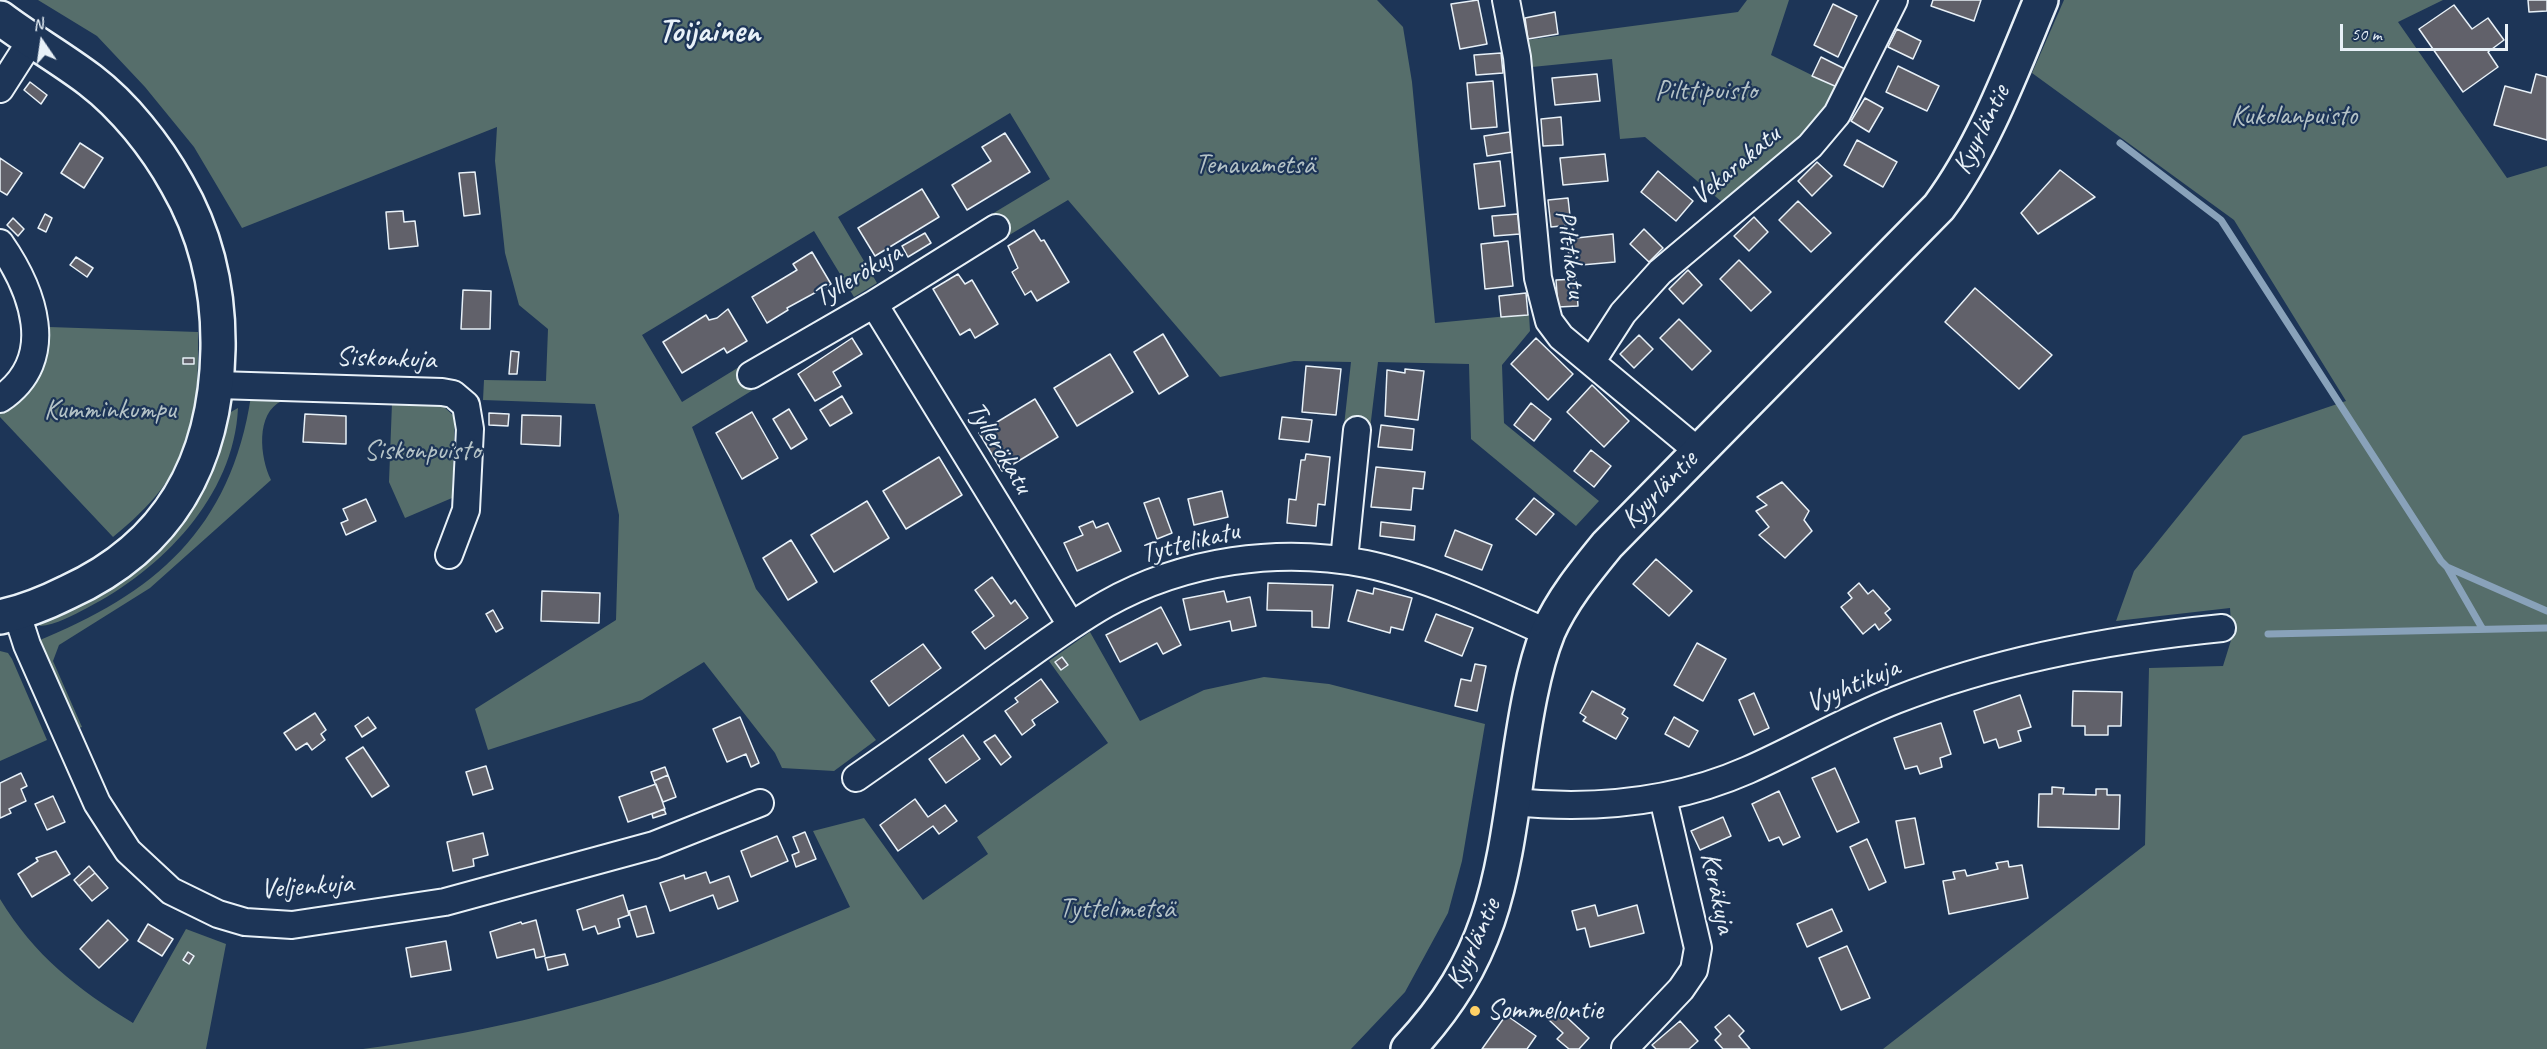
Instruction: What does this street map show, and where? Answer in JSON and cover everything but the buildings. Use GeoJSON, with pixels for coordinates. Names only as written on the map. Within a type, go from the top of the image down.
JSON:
{"type":"FeatureCollection","features":[{"type":"Feature","properties":{"kind":"street","name":"Pilttikatu"},"geometry":{"type":"LineString","coordinates":[[1506,0],[1517,57],[1542,302],[1554,330],[1698,451]]}},
{"type":"Feature","properties":{"kind":"street","name":"Vekarakatu"},"geometry":{"type":"LineString","coordinates":[[1592,361],[1623,313],[1666,266],[1810,146],[1826,129],[1837,114],[1894,0]]}},
{"type":"Feature","properties":{"kind":"street","name":"Kyyrläntie"},"geometry":{"type":"LineString","coordinates":[[1408,1049],[1447,1005],[1476,956],[1496,899],[1526,716],[1548,633],[1565,601],[1607,545],[1939,207],[1956,185],[1974,152],[2041,0]]}},
{"type":"Feature","properties":{"kind":"street"},"geometry":{"type":"LineString","coordinates":[[0,18],[93,82],[139,130],[177,184],[194,218],[209,259],[217,301],[218,385],[210,426],[196,468],[173,510],[133,554],[86,584],[8,616]]}},
{"type":"Feature","properties":{"kind":"street"},"geometry":{"type":"LineString","coordinates":[[0,89],[32,39]]}},
{"type":"Feature","properties":{"kind":"street","name":"Tyllerökuja"},"geometry":{"type":"LineString","coordinates":[[751,375],[874,304],[996,228]]}},
{"type":"Feature","properties":{"kind":"street"},"geometry":{"type":"LineString","coordinates":[[0,243],[26,285],[33,309],[35,335],[32,356],[22,375],[0,399]]}},
{"type":"Feature","properties":{"kind":"street","name":"Tyllerökatu"},"geometry":{"type":"LineString","coordinates":[[874,304],[1071,625]]}},
{"type":"Feature","properties":{"kind":"street","name":"Siskonkuja"},"geometry":{"type":"LineString","coordinates":[[218,385],[442,392],[460,398],[466,405],[470,429],[466,510],[449,555]]}},
{"type":"Feature","properties":{"kind":"street"},"geometry":{"type":"LineString","coordinates":[[1344,560],[1358,430]]}},
{"type":"Feature","properties":{"kind":"street","name":"Tyttelikatu"},"geometry":{"type":"LineString","coordinates":[[856,778],[1071,625],[1137,588],[1199,568],[1283,556],[1344,560],[1395,571],[1548,633]]}},
{"type":"Feature","properties":{"kind":"street","name":"Veljenkuja"},"geometry":{"type":"LineString","coordinates":[[8,616],[27,645],[97,803],[128,851],[171,891],[193,904],[245,922],[292,925],[445,902],[654,845],[760,803]]}},
{"type":"Feature","properties":{"kind":"street","name":"Vyyhtikuja"},"geometry":{"type":"LineString","coordinates":[[1513,802],[1592,807],[1663,798],[1748,770],[1896,700],[1992,668],[2160,634],[2222,628]]}},
{"type":"Feature","properties":{"kind":"street","name":"Keräkuja"},"geometry":{"type":"LineString","coordinates":[[1625,1048],[1681,989],[1694,970],[1698,948],[1663,798]]}},
{"type":"Feature","properties":{"kind":"green space","name":"Tenavametsä"},"geometry":{"type":"Polygon","coordinates":[[[38,0],[1377,0],[1403,27],[1412,82],[1435,323],[1529,314],[1530,331],[1502,365],[1504,423],[1599,501],[1576,526],[1471,439],[1469,364],[1378,362],[1370,429],[1344,426],[1351,362],[1294,361],[1220,377],[1068,200],[1006,237],[992,214],[1050,179],[1010,113],[838,217],[877,283],[854,297],[814,231],[642,335],[682,402],[739,367],[753,390],[692,427],[756,589],[876,740],[834,771],[782,768],[775,753],[704,662],[642,700],[488,750],[475,709],[616,620],[619,515],[595,404],[483,400],[484,380],[546,381],[548,329],[519,305],[505,253],[495,161],[497,127],[242,228],[194,147],[145,87],[97,36],[38,0]]]}},
{"type":"Feature","properties":{"kind":"green space","name":"Pilttipuisto"},"geometry":{"type":"Polygon","coordinates":[[[1747,0],[1789,0],[1771,55],[1838,88],[1815,121],[1786,151],[1722,202],[1645,137],[1620,139],[1612,59],[1532,67],[1527,40],[1738,12],[1747,0]]]}},
{"type":"Feature","properties":{"kind":"green space","name":"Kukolanpuisto"},"geometry":{"type":"Polygon","coordinates":[[[2064,0],[2443,0],[2398,22],[2507,178],[2547,166],[2547,1049],[1883,1049],[2145,845],[2149,668],[2223,666],[2232,637],[2230,608],[2116,621],[2134,571],[2243,436],[2346,401],[2234,220],[2032,73],[2064,0]]]}},
{"type":"Feature","properties":{"kind":"green space","name":"Kumminkumpu"},"geometry":{"type":"Polygon","coordinates":[[[49,327],[198,332],[196,395],[185,447],[174,470],[159,492],[113,537],[0,417],[0,413],[11,405],[35,376],[44,353],[49,327]]]}},
{"type":"Feature","properties":{"kind":"green space"},"geometry":{"type":"Polygon","coordinates":[[[254,394],[282,401],[267,415],[262,437],[264,460],[271,480],[150,588],[59,645],[53,661],[82,727],[74,730],[35,642],[117,602],[151,578],[180,551],[206,520],[226,484],[241,443],[251,396],[254,394]]]}},
{"type":"Feature","properties":{"kind":"green space","name":"Siskonpuisto"},"geometry":{"type":"Polygon","coordinates":[[[392,403],[443,406],[455,417],[452,498],[405,518],[389,482],[392,403]]]}},
{"type":"Feature","properties":{"kind":"green space"},"geometry":{"type":"Polygon","coordinates":[[[238,408],[233,441],[223,471],[208,500],[189,527],[141,573],[115,592],[64,619],[40,626],[41,619],[203,487],[213,466],[229,413],[238,408]]]}},
{"type":"Feature","properties":{"kind":"green space","name":"Tyttelimetsä"},"geometry":{"type":"Polygon","coordinates":[[[1090,632],[1140,721],[1204,690],[1264,677],[1329,684],[1485,724],[1462,861],[1448,913],[1405,992],[1351,1049],[363,1049],[483,1029],[561,1011],[639,989],[764,943],[850,907],[813,831],[864,818],[923,900],[988,854],[977,837],[1108,743],[1049,661],[1090,632]]]}},
{"type":"Feature","properties":{"kind":"green space"},"geometry":{"type":"Polygon","coordinates":[[[0,651],[8,653],[12,659],[47,740],[0,761],[0,651]]]}},
{"type":"Feature","properties":{"kind":"green space"},"geometry":{"type":"Polygon","coordinates":[[[0,899],[27,937],[58,969],[93,997],[133,1023],[186,929],[226,944],[206,1049],[0,1049],[0,899]]]}},
{"type":"Feature","properties":{"kind":"waterway"},"geometry":{"type":"LineString","coordinates":[[2120,143],[2221,220],[2441,561],[2447,567],[2547,611]]}},
{"type":"Feature","properties":{"kind":"waterway"},"geometry":{"type":"LineString","coordinates":[[2447,567],[2482,628]]}},
{"type":"Feature","properties":{"kind":"waterway"},"geometry":{"type":"LineString","coordinates":[[2268,634],[2547,628]]}},
{"type":"Feature","properties":{"kind":"place","name":"Sommelontie"},"geometry":{"type":"Point","coordinates":[1475,1011]}},
{"type":"Feature","properties":{"kind":"district","name":"Toijainen"},"geometry":{"type":"Point","coordinates":[709,32]}}]}
